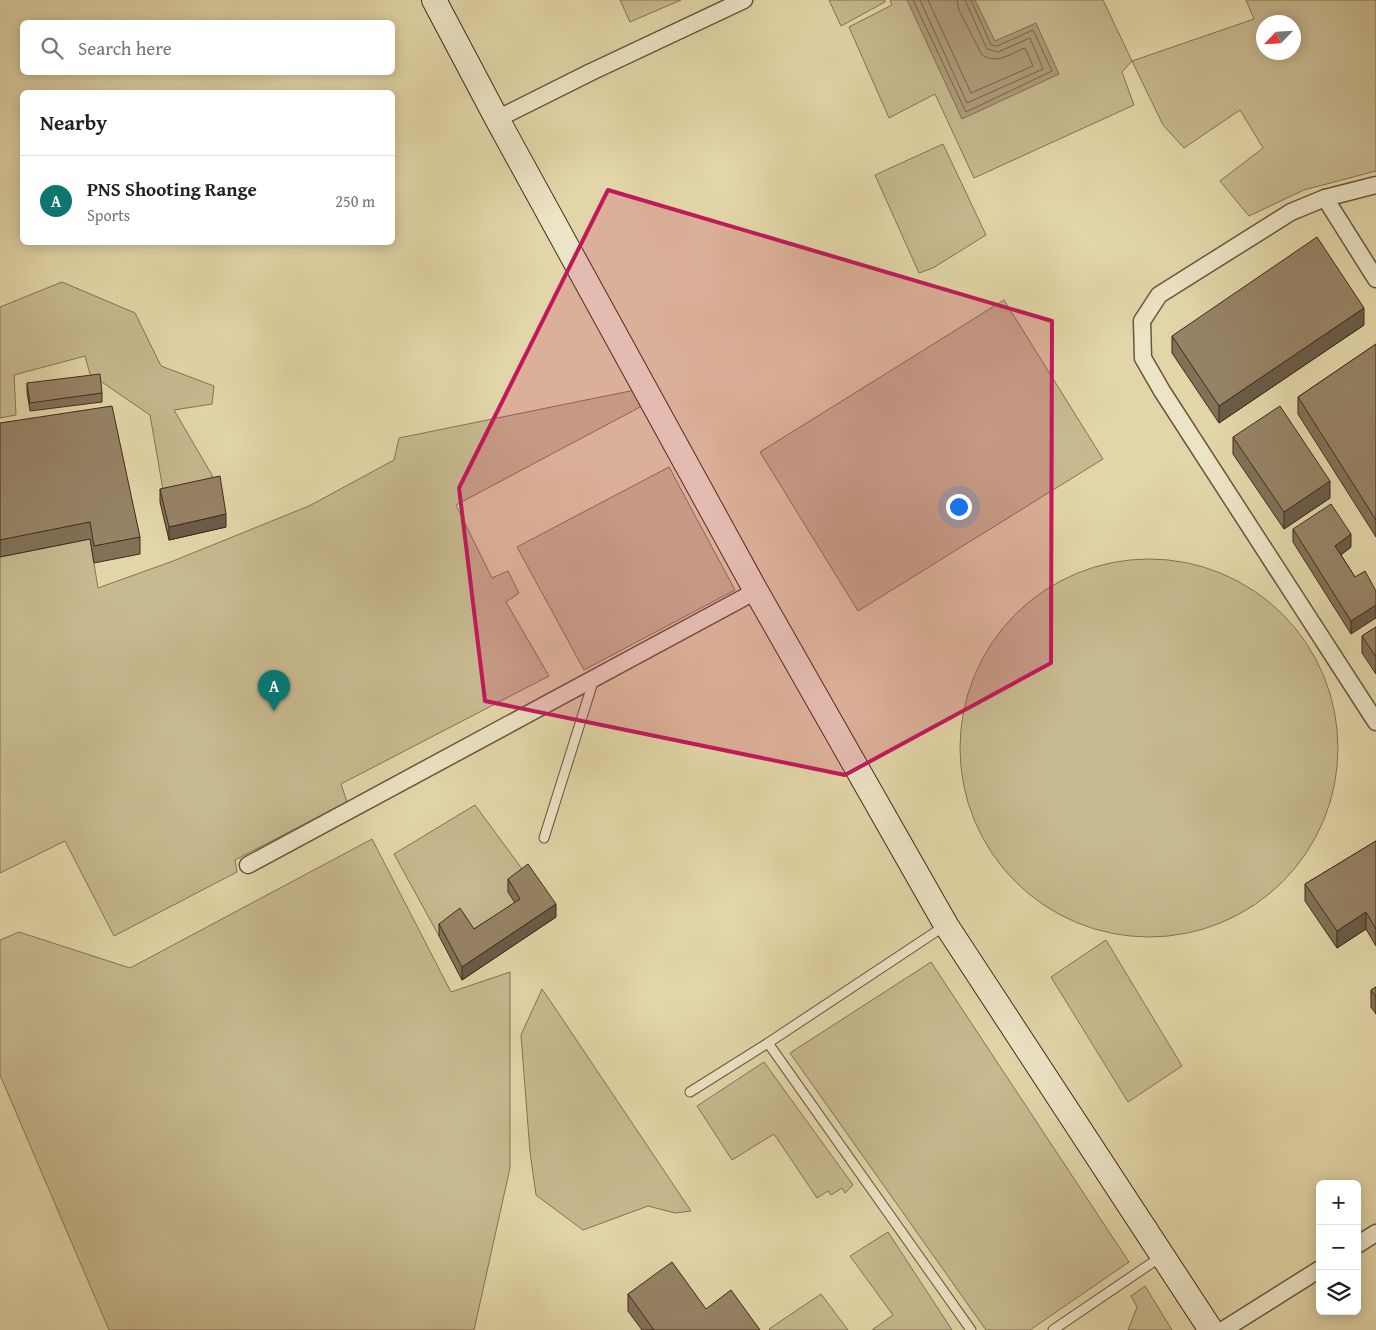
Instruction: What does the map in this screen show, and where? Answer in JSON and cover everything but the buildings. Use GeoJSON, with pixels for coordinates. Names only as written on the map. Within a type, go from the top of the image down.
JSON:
{"type":"FeatureCollection","features":[{"type":"Feature","properties":{"kind":"street"},"geometry":{"type":"LineString","coordinates":[[434,0],[497,119],[756,591],[946,925],[1211,1330]]}},
{"type":"Feature","properties":{"kind":"street"},"geometry":{"type":"LineString","coordinates":[[497,119],[591,72],[744,0]]}},
{"type":"Feature","properties":{"kind":"street"},"geometry":{"type":"LineString","coordinates":[[1376,185],[1325,198],[1291,212],[1159,295],[1142,321],[1143,358],[1162,391],[1376,722]]}},
{"type":"Feature","properties":{"kind":"street"},"geometry":{"type":"LineString","coordinates":[[1325,198],[1376,279]]}},
{"type":"Feature","properties":{"kind":"street"},"geometry":{"type":"LineString","coordinates":[[248,865],[756,591]]}},
{"type":"Feature","properties":{"kind":"street"},"geometry":{"type":"LineString","coordinates":[[1361,1242],[1376,1233]]}},
{"type":"Feature","properties":{"kind":"street"},"geometry":{"type":"LineString","coordinates":[[1223,1330],[1318,1270]]}},
{"type":"Feature","properties":{"kind":"lane"},"geometry":{"type":"LineString","coordinates":[[544,838],[594,678]]}},
{"type":"Feature","properties":{"kind":"lane"},"geometry":{"type":"LineString","coordinates":[[690,1092],[768,1043],[946,925]]}},
{"type":"Feature","properties":{"kind":"lane"},"geometry":{"type":"LineString","coordinates":[[768,1043],[971,1330]]}},
{"type":"Feature","properties":{"kind":"lane"},"geometry":{"type":"LineString","coordinates":[[1053,1330],[1162,1255]]}},
{"type":"Feature","properties":{"kind":"highlighted area"},"geometry":{"type":"Polygon","coordinates":[[[608,190],[1052,321],[1051,663],[845,775],[485,701],[459,488],[608,190]]]}},
{"type":"Feature","properties":{"kind":"shaded area"},"geometry":{"type":"Polygon","coordinates":[[[620,0],[681,0],[630,22],[620,0]]]}},
{"type":"Feature","properties":{"kind":"shaded area"},"geometry":{"type":"Polygon","coordinates":[[[829,0],[885,0],[885,2],[841,26],[829,0]]]}},
{"type":"Feature","properties":{"kind":"shaded area"},"geometry":{"type":"Polygon","coordinates":[[[890,0],[1103,0],[1132,61],[1122,72],[1134,105],[974,178],[935,94],[889,118],[849,27],[892,5],[890,0]]]}},
{"type":"Feature","properties":{"kind":"shaded area"},"geometry":{"type":"Polygon","coordinates":[[[1246,0],[1376,0],[1376,171],[1304,190],[1249,216],[1220,181],[1263,148],[1240,110],[1184,148],[1163,125],[1132,61],[1254,19],[1246,0]]]}},
{"type":"Feature","properties":{"kind":"shaded area"},"geometry":{"type":"Polygon","coordinates":[[[943,144],[986,235],[933,268],[919,273],[875,175],[943,144]]]}},
{"type":"Feature","properties":{"kind":"shaded area"},"geometry":{"type":"Polygon","coordinates":[[[62,282],[135,313],[161,366],[214,386],[212,404],[174,410],[220,489],[165,501],[150,415],[90,374],[85,356],[14,375],[16,415],[0,418],[0,307],[62,282]]]}},
{"type":"Feature","properties":{"kind":"shaded area"},"geometry":{"type":"Polygon","coordinates":[[[1004,300],[1103,459],[858,611],[760,452],[1004,300]]]}},
{"type":"Feature","properties":{"kind":"shaded area"},"geometry":{"type":"Polygon","coordinates":[[[635,390],[642,406],[456,505],[492,578],[508,571],[519,593],[506,602],[549,676],[341,784],[347,802],[235,860],[237,872],[114,936],[65,841],[0,873],[0,557],[90,539],[98,588],[173,561],[309,506],[394,460],[399,438],[635,390]]]}},
{"type":"Feature","properties":{"kind":"shaded area"},"geometry":{"type":"Polygon","coordinates":[[[669,467],[735,590],[584,670],[517,547],[669,467]]]}},
{"type":"Feature","properties":{"kind":"shaded area"},"geometry":{"type":"Polygon","coordinates":[[[1149,559],[1168,560],[1204,567],[1238,582],[1269,602],[1295,628],[1315,659],[1330,693],[1337,729],[1337,767],[1330,803],[1315,837],[1295,868],[1269,894],[1238,914],[1204,929],[1168,936],[1149,937],[1130,936],[1094,929],[1060,914],[1029,894],[1003,868],[983,837],[968,803],[961,767],[960,748],[961,729],[968,693],[983,659],[1003,628],[1029,602],[1060,582],[1094,567],[1130,560],[1149,559]]]}},
{"type":"Feature","properties":{"kind":"shaded area"},"geometry":{"type":"Polygon","coordinates":[[[475,805],[528,877],[520,912],[474,942],[460,922],[439,936],[394,854],[475,805]]]}},
{"type":"Feature","properties":{"kind":"shaded area"},"geometry":{"type":"Polygon","coordinates":[[[372,839],[451,992],[510,972],[510,1168],[474,1330],[109,1330],[0,1075],[0,940],[19,932],[130,968],[372,839]]]}},
{"type":"Feature","properties":{"kind":"shaded area"},"geometry":{"type":"Polygon","coordinates":[[[1106,940],[1182,1066],[1128,1102],[1051,977],[1106,940]]]}},
{"type":"Feature","properties":{"kind":"shaded area"},"geometry":{"type":"Polygon","coordinates":[[[931,962],[1129,1262],[1030,1330],[986,1330],[790,1053],[931,962]]]}},
{"type":"Feature","properties":{"kind":"shaded area"},"geometry":{"type":"Polygon","coordinates":[[[542,989],[691,1211],[675,1213],[648,1206],[583,1230],[536,1195],[530,1152],[521,1035],[542,989]]]}},
{"type":"Feature","properties":{"kind":"shaded area"},"geometry":{"type":"Polygon","coordinates":[[[764,1062],[853,1185],[845,1193],[842,1188],[831,1195],[828,1191],[817,1198],[774,1134],[732,1160],[697,1106],[764,1062]]]}},
{"type":"Feature","properties":{"kind":"shaded area"},"geometry":{"type":"Polygon","coordinates":[[[888,1232],[952,1330],[872,1330],[893,1315],[850,1256],[888,1232]]]}},
{"type":"Feature","properties":{"kind":"shaded area"},"geometry":{"type":"Polygon","coordinates":[[[1145,1286],[1172,1330],[1128,1330],[1137,1307],[1131,1296],[1145,1286]]]}},
{"type":"Feature","properties":{"kind":"shaded area"},"geometry":{"type":"Polygon","coordinates":[[[821,1294],[848,1330],[769,1329],[821,1294]]]}},
{"type":"Feature","properties":{"kind":"water"},"geometry":{"type":"Polygon","coordinates":[[[907,0],[975,0],[995,41],[1036,23],[1059,74],[962,119],[907,0]]]}},
{"type":"Feature","properties":{"kind":"place","name":"PNS Shooting Range"},"geometry":{"type":"Point","coordinates":[274,711]}}]}
